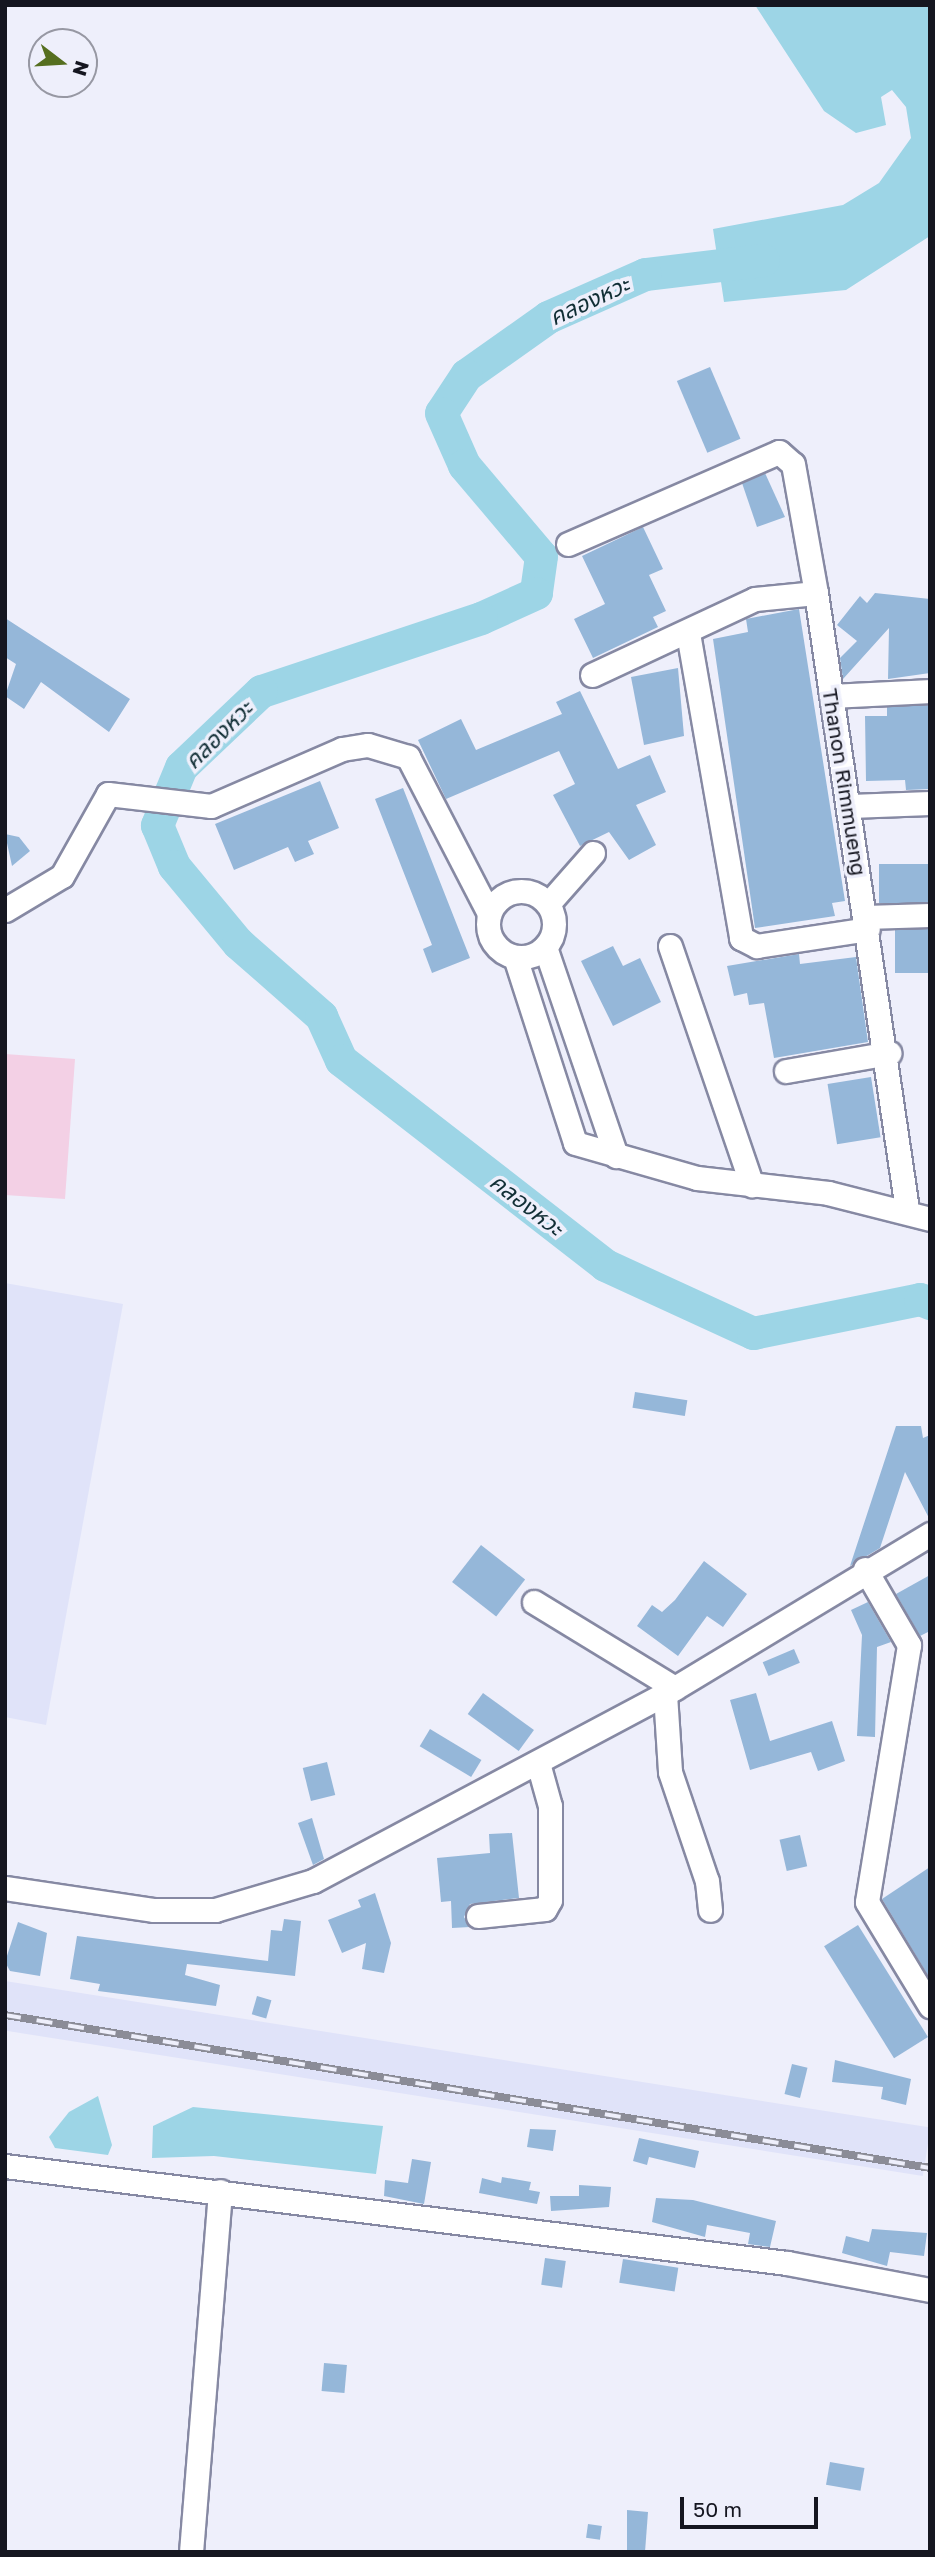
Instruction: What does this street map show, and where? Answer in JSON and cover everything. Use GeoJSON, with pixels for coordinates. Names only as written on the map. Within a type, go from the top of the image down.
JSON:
{"type":"FeatureCollection","features":[{"type":"Feature","properties":{"kind":"street","name":"Thanon Rimmueng"},"geometry":{"type":"LineString","coordinates":[[568,544],[779,452],[793,464],[889,1053],[907,1209]]}},
{"type":"Feature","properties":{"kind":"street"},"geometry":{"type":"LineString","coordinates":[[592,675],[688,633],[755,599],[816,593]]}},
{"type":"Feature","properties":{"kind":"street"},"geometry":{"type":"LineString","coordinates":[[688,633],[741,938],[757,946],[867,923],[930,915]]}},
{"type":"Feature","properties":{"kind":"street"},"geometry":{"type":"LineString","coordinates":[[832,696],[930,691]]}},
{"type":"Feature","properties":{"kind":"street"},"geometry":{"type":"LineString","coordinates":[[5,910],[62,876],[108,794],[145,794],[211,806],[342,749],[393,749],[422,779],[489,914],[495,945],[515,957],[575,1143],[751,1185],[907,1209],[930,1219]]}},
{"type":"Feature","properties":{"kind":"street"},"geometry":{"type":"LineString","coordinates":[[850,806],[930,803]]}},
{"type":"Feature","properties":{"kind":"street"},"geometry":{"type":"LineString","coordinates":[[548,904],[593,853]]}},
{"type":"Feature","properties":{"kind":"street"},"geometry":{"type":"LineString","coordinates":[[489,914],[502,897],[521,891],[548,904],[554,926],[545,947],[606,1152]]}},
{"type":"Feature","properties":{"kind":"street"},"geometry":{"type":"LineString","coordinates":[[670,946],[751,1185]]}},
{"type":"Feature","properties":{"kind":"street"},"geometry":{"type":"LineString","coordinates":[[515,957],[545,947]]}},
{"type":"Feature","properties":{"kind":"street"},"geometry":{"type":"LineString","coordinates":[[786,1071],[889,1053]]}},
{"type":"Feature","properties":{"kind":"street"},"geometry":{"type":"LineString","coordinates":[[5,1888],[154,1910],[215,1910],[313,1881],[670,1691],[865,1569],[930,1534]]}},
{"type":"Feature","properties":{"kind":"street"},"geometry":{"type":"LineString","coordinates":[[865,1569],[909,1645],[867,1902],[930,2006]]}},
{"type":"Feature","properties":{"kind":"street"},"geometry":{"type":"LineString","coordinates":[[534,1602],[670,1691]]}},
{"type":"Feature","properties":{"kind":"street"},"geometry":{"type":"LineString","coordinates":[[670,1691],[670,1772],[707,1881],[710,1910]]}},
{"type":"Feature","properties":{"kind":"street"},"geometry":{"type":"LineString","coordinates":[[478,1916],[545,1909],[550,1900],[550,1806],[538,1763]]}},
{"type":"Feature","properties":{"kind":"street"},"geometry":{"type":"LineString","coordinates":[[5,2166],[787,2263],[930,2290]]}},
{"type":"Feature","properties":{"kind":"street"},"geometry":{"type":"LineString","coordinates":[[191,2552],[220,2191]]}},
{"type":"Feature","properties":{"kind":"shaded area"},"geometry":{"type":"Polygon","coordinates":[[[5,1054],[75,1059],[65,1199],[5,1195],[5,1054]]]}},
{"type":"Feature","properties":{"kind":"shaded area"},"geometry":{"type":"Polygon","coordinates":[[[5,1283],[123,1304],[46,1725],[5,1717],[5,1283]]]}},
{"type":"Feature","properties":{"kind":"shaded area"},"geometry":{"type":"Polygon","coordinates":[[[5,1981],[930,2128],[923,2176],[5,2031],[5,1981]]]}},
{"type":"Feature","properties":{"kind":"water"},"geometry":{"type":"Polygon","coordinates":[[[755,5],[930,5],[930,236],[846,290],[724,302],[713,229],[843,205],[879,183],[911,138],[906,107],[892,90],[881,97],[886,125],[856,133],[824,111],[755,5]]]}},
{"type":"Feature","properties":{"kind":"water"},"geometry":{"type":"Polygon","coordinates":[[[98,2096],[112,2145],[108,2155],[55,2148],[49,2137],[69,2112],[98,2096]]]}},
{"type":"Feature","properties":{"kind":"water"},"geometry":{"type":"Polygon","coordinates":[[[193,2107],[383,2126],[376,2174],[214,2156],[152,2158],[153,2126],[193,2107]]]}},
{"type":"Feature","properties":{"kind":"building"},"geometry":{"type":"Polygon","coordinates":[[[710,367],[740,439],[707,453],[677,381],[710,367]]]}},
{"type":"Feature","properties":{"kind":"building"},"geometry":{"type":"Polygon","coordinates":[[[765,473],[785,517],[757,527],[742,483],[765,473]]]}},
{"type":"Feature","properties":{"kind":"building"},"geometry":{"type":"Polygon","coordinates":[[[643,527],[663,569],[649,575],[666,611],[653,617],[658,627],[593,658],[574,619],[605,604],[582,556],[643,527]]]}},
{"type":"Feature","properties":{"kind":"building"},"geometry":{"type":"Polygon","coordinates":[[[875,593],[930,599],[930,673],[888,679],[889,628],[843,679],[840,658],[857,641],[837,625],[860,596],[867,603],[875,593]]]}},
{"type":"Feature","properties":{"kind":"building"},"geometry":{"type":"Polygon","coordinates":[[[799,609],[845,901],[832,903],[835,916],[755,928],[713,639],[748,632],[746,619],[799,609]]]}},
{"type":"Feature","properties":{"kind":"building"},"geometry":{"type":"Polygon","coordinates":[[[5,618],[130,699],[109,732],[41,682],[24,709],[5,696],[16,664],[5,657],[5,618]]]}},
{"type":"Feature","properties":{"kind":"building"},"geometry":{"type":"Polygon","coordinates":[[[678,668],[684,736],[644,745],[631,677],[678,668]]]}},
{"type":"Feature","properties":{"kind":"building"},"geometry":{"type":"Polygon","coordinates":[[[580,691],[618,769],[650,755],[666,792],[636,805],[656,845],[629,860],[609,832],[580,846],[553,795],[575,784],[559,751],[446,799],[418,740],[461,719],[476,750],[562,714],[556,702],[580,691]]]}},
{"type":"Feature","properties":{"kind":"building"},"geometry":{"type":"Polygon","coordinates":[[[930,705],[930,789],[906,790],[905,780],[866,781],[865,716],[887,716],[887,707],[930,705]]]}},
{"type":"Feature","properties":{"kind":"building"},"geometry":{"type":"Polygon","coordinates":[[[320,781],[339,828],[308,841],[314,854],[295,862],[288,847],[234,870],[215,824],[320,781]]]}},
{"type":"Feature","properties":{"kind":"building"},"geometry":{"type":"Polygon","coordinates":[[[403,788],[470,958],[432,973],[423,949],[432,945],[375,799],[403,788]]]}},
{"type":"Feature","properties":{"kind":"building"},"geometry":{"type":"Polygon","coordinates":[[[5,834],[19,837],[30,851],[12,866],[5,834]]]}},
{"type":"Feature","properties":{"kind":"building"},"geometry":{"type":"Polygon","coordinates":[[[879,864],[930,864],[930,903],[879,903],[879,864]]]}},
{"type":"Feature","properties":{"kind":"building"},"geometry":{"type":"Polygon","coordinates":[[[895,929],[930,929],[930,973],[895,973],[895,929]]]}},
{"type":"Feature","properties":{"kind":"building"},"geometry":{"type":"Polygon","coordinates":[[[613,946],[623,966],[640,958],[661,1002],[613,1026],[581,961],[613,946]]]}},
{"type":"Feature","properties":{"kind":"building"},"geometry":{"type":"Polygon","coordinates":[[[799,954],[800,964],[856,957],[868,1042],[774,1058],[764,1003],[749,1005],[747,993],[734,996],[727,966],[799,954]]]}},
{"type":"Feature","properties":{"kind":"building"},"geometry":{"type":"Polygon","coordinates":[[[871,1077],[881,1137],[837,1144],[828,1084],[871,1077]]]}},
{"type":"Feature","properties":{"kind":"building"},"geometry":{"type":"Polygon","coordinates":[[[635,1392],[687,1400],[685,1416],[632,1408],[635,1392]]]}},
{"type":"Feature","properties":{"kind":"building"},"geometry":{"type":"Polygon","coordinates":[[[896,1426],[921,1426],[923,1438],[930,1435],[930,1520],[905,1472],[880,1548],[850,1566],[896,1426]]]}},
{"type":"Feature","properties":{"kind":"building"},"geometry":{"type":"Polygon","coordinates":[[[481,1545],[525,1579],[496,1617],[452,1582],[481,1545]]]}},
{"type":"Feature","properties":{"kind":"building"},"geometry":{"type":"Polygon","coordinates":[[[704,1561],[747,1594],[723,1627],[707,1616],[678,1656],[637,1626],[652,1605],[662,1612],[675,1600],[704,1561]]]}},
{"type":"Feature","properties":{"kind":"building"},"geometry":{"type":"Polygon","coordinates":[[[930,1575],[930,1631],[920,1636],[896,1594],[930,1575]]]}},
{"type":"Feature","properties":{"kind":"building"},"geometry":{"type":"Polygon","coordinates":[[[868,1602],[891,1642],[877,1647],[875,1737],[857,1736],[862,1635],[851,1610],[868,1602]]]}},
{"type":"Feature","properties":{"kind":"building"},"geometry":{"type":"Polygon","coordinates":[[[794,1649],[800,1663],[769,1676],[763,1662],[794,1649]]]}},
{"type":"Feature","properties":{"kind":"building"},"geometry":{"type":"Polygon","coordinates":[[[483,1693],[534,1730],[519,1751],[468,1714],[483,1693]]]}},
{"type":"Feature","properties":{"kind":"building"},"geometry":{"type":"Polygon","coordinates":[[[756,1693],[770,1741],[832,1721],[845,1761],[818,1771],[811,1752],[750,1770],[730,1700],[756,1693]]]}},
{"type":"Feature","properties":{"kind":"building"},"geometry":{"type":"Polygon","coordinates":[[[430,1729],[481,1760],[471,1777],[420,1746],[430,1729]]]}},
{"type":"Feature","properties":{"kind":"building"},"geometry":{"type":"Polygon","coordinates":[[[327,1762],[335,1795],[311,1801],[303,1768],[327,1762]]]}},
{"type":"Feature","properties":{"kind":"building"},"geometry":{"type":"Polygon","coordinates":[[[312,1818],[324,1859],[313,1865],[298,1823],[312,1818]]]}},
{"type":"Feature","properties":{"kind":"building"},"geometry":{"type":"Polygon","coordinates":[[[512,1833],[519,1898],[470,1904],[464,1917],[470,1927],[452,1928],[451,1901],[441,1902],[437,1858],[490,1853],[489,1834],[512,1833]]]}},
{"type":"Feature","properties":{"kind":"building"},"geometry":{"type":"Polygon","coordinates":[[[800,1835],[807,1866],[787,1871],[780,1840],[800,1835]]]}},
{"type":"Feature","properties":{"kind":"building"},"geometry":{"type":"Polygon","coordinates":[[[930,1867],[930,1979],[882,1899],[930,1867]]]}},
{"type":"Feature","properties":{"kind":"building"},"geometry":{"type":"Polygon","coordinates":[[[375,1893],[391,1943],[384,1973],[362,1969],[366,1943],[342,1953],[328,1920],[361,1907],[358,1900],[375,1893]]]}},
{"type":"Feature","properties":{"kind":"building"},"geometry":{"type":"Polygon","coordinates":[[[284,1919],[301,1921],[295,1976],[187,1964],[185,1975],[220,1985],[216,2006],[98,1991],[100,1984],[70,1979],[77,1936],[268,1961],[271,1930],[282,1931],[284,1919]]]}},
{"type":"Feature","properties":{"kind":"building"},"geometry":{"type":"Polygon","coordinates":[[[18,1922],[47,1933],[40,1976],[10,1971],[5,1962],[18,1922]]]}},
{"type":"Feature","properties":{"kind":"building"},"geometry":{"type":"Polygon","coordinates":[[[858,1925],[928,2037],[894,2058],[824,1946],[858,1925]]]}},
{"type":"Feature","properties":{"kind":"building"},"geometry":{"type":"Polygon","coordinates":[[[257,1996],[271,2000],[266,2018],[252,2014],[257,1996]]]}},
{"type":"Feature","properties":{"kind":"building"},"geometry":{"type":"Polygon","coordinates":[[[835,2060],[911,2079],[906,2105],[881,2099],[883,2087],[832,2082],[835,2060]]]}},
{"type":"Feature","properties":{"kind":"building"},"geometry":{"type":"Polygon","coordinates":[[[792,2064],[808,2068],[800,2098],[785,2094],[792,2064]]]}},
{"type":"Feature","properties":{"kind":"building"},"geometry":{"type":"Polygon","coordinates":[[[530,2129],[556,2130],[553,2151],[527,2147],[530,2129]]]}},
{"type":"Feature","properties":{"kind":"building"},"geometry":{"type":"Polygon","coordinates":[[[639,2138],[699,2151],[695,2168],[649,2157],[647,2165],[633,2161],[639,2138]]]}},
{"type":"Feature","properties":{"kind":"building"},"geometry":{"type":"Polygon","coordinates":[[[412,2159],[431,2162],[424,2204],[384,2196],[385,2180],[408,2183],[412,2159]]]}},
{"type":"Feature","properties":{"kind":"building"},"geometry":{"type":"Polygon","coordinates":[[[502,2177],[531,2182],[529,2190],[540,2192],[537,2204],[479,2193],[482,2178],[501,2183],[502,2177]]]}},
{"type":"Feature","properties":{"kind":"building"},"geometry":{"type":"Polygon","coordinates":[[[579,2185],[611,2187],[609,2207],[551,2211],[550,2196],[579,2196],[579,2185]]]}},
{"type":"Feature","properties":{"kind":"building"},"geometry":{"type":"Polygon","coordinates":[[[656,2198],[693,2200],[776,2221],[770,2247],[748,2244],[750,2233],[707,2225],[705,2237],[652,2222],[656,2198]]]}},
{"type":"Feature","properties":{"kind":"building"},"geometry":{"type":"Polygon","coordinates":[[[872,2229],[927,2233],[924,2256],[890,2252],[887,2266],[842,2253],[846,2236],[869,2242],[872,2229]]]}},
{"type":"Feature","properties":{"kind":"building"},"geometry":{"type":"Polygon","coordinates":[[[545,2258],[566,2261],[562,2288],[541,2285],[545,2258]]]}},
{"type":"Feature","properties":{"kind":"building"},"geometry":{"type":"Polygon","coordinates":[[[623,2259],[678,2268],[675,2291],[619,2283],[623,2259]]]}},
{"type":"Feature","properties":{"kind":"building"},"geometry":{"type":"Polygon","coordinates":[[[324,2363],[347,2365],[344,2393],[322,2391],[324,2363]]]}},
{"type":"Feature","properties":{"kind":"building"},"geometry":{"type":"Polygon","coordinates":[[[830,2462],[864,2468],[860,2491],[826,2485],[830,2462]]]}},
{"type":"Feature","properties":{"kind":"building"},"geometry":{"type":"Polygon","coordinates":[[[627,2510],[648,2512],[645,2552],[627,2552],[627,2510]]]}},
{"type":"Feature","properties":{"kind":"building"},"geometry":{"type":"Polygon","coordinates":[[[588,2524],[602,2526],[600,2540],[586,2538],[588,2524]]]}},
{"type":"Feature","properties":{"kind":"waterway","name":"คลองหวะ"},"geometry":{"type":"LineString","coordinates":[[763,260],[645,274],[548,317],[466,375],[441,413],[464,465],[541,556],[536,593],[481,618],[261,691],[181,767],[157,825],[174,866],[238,943],[321,1016],[341,1060],[605,1265],[753,1333],[920,1299],[930,1303]]}},
{"type":"Feature","properties":{"kind":"railway"},"geometry":{"type":"LineString","coordinates":[[5,2015],[930,2168]]}}]}
